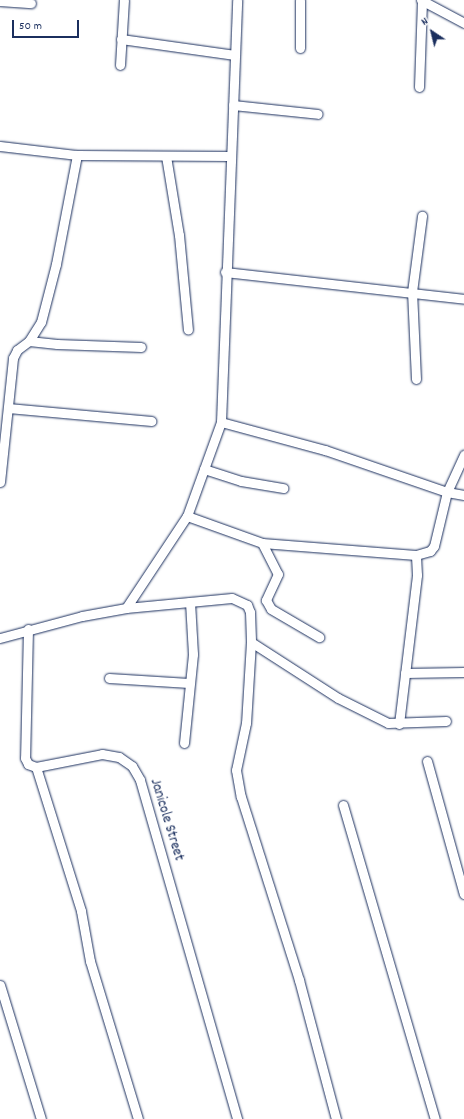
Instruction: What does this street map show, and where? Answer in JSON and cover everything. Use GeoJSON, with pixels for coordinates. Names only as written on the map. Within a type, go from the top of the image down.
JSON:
{"type":"FeatureCollection","features":[{"type":"Feature","properties":{"kind":"street"},"geometry":{"type":"LineString","coordinates":[[120,65],[124,0]]}},
{"type":"Feature","properties":{"kind":"street"},"geometry":{"type":"LineString","coordinates":[[126,608],[187,516],[221,422],[225,272],[237,0]]}},
{"type":"Feature","properties":{"kind":"street"},"geometry":{"type":"LineString","coordinates":[[300,0],[300,48]]}},
{"type":"Feature","properties":{"kind":"street"},"geometry":{"type":"LineString","coordinates":[[419,87],[421,0],[464,23]]}},
{"type":"Feature","properties":{"kind":"street"},"geometry":{"type":"LineString","coordinates":[[0,1],[31,3]]}},
{"type":"Feature","properties":{"kind":"street"},"geometry":{"type":"LineString","coordinates":[[121,39],[235,55]]}},
{"type":"Feature","properties":{"kind":"street"},"geometry":{"type":"LineString","coordinates":[[233,105],[318,114]]}},
{"type":"Feature","properties":{"kind":"street"},"geometry":{"type":"LineString","coordinates":[[0,146],[77,155],[230,156]]}},
{"type":"Feature","properties":{"kind":"street"},"geometry":{"type":"LineString","coordinates":[[0,482],[10,393],[12,358],[17,350],[29,341],[40,322],[56,264],[77,155]]}},
{"type":"Feature","properties":{"kind":"street"},"geometry":{"type":"LineString","coordinates":[[166,156],[179,235],[188,330]]}},
{"type":"Feature","properties":{"kind":"street"},"geometry":{"type":"LineString","coordinates":[[416,379],[412,292],[422,216]]}},
{"type":"Feature","properties":{"kind":"street"},"geometry":{"type":"LineString","coordinates":[[225,272],[464,299]]}},
{"type":"Feature","properties":{"kind":"street"},"geometry":{"type":"LineString","coordinates":[[29,341],[57,344],[141,347]]}},
{"type":"Feature","properties":{"kind":"street"},"geometry":{"type":"LineString","coordinates":[[0,393],[10,393]]}},
{"type":"Feature","properties":{"kind":"street"},"geometry":{"type":"LineString","coordinates":[[8,408],[151,421]]}},
{"type":"Feature","properties":{"kind":"street"},"geometry":{"type":"LineString","coordinates":[[221,422],[325,450],[447,492],[464,495]]}},
{"type":"Feature","properties":{"kind":"street"},"geometry":{"type":"LineString","coordinates":[[187,516],[262,543],[416,555],[433,549],[447,492],[464,455]]}},
{"type":"Feature","properties":{"kind":"street"},"geometry":{"type":"LineString","coordinates":[[204,469],[241,481],[283,488]]}},
{"type":"Feature","properties":{"kind":"street"},"geometry":{"type":"LineString","coordinates":[[262,543],[278,574],[266,600],[271,609],[318,637]]}},
{"type":"Feature","properties":{"kind":"street"},"geometry":{"type":"LineString","coordinates":[[399,724],[416,575],[416,555]]}},
{"type":"Feature","properties":{"kind":"street"},"geometry":{"type":"LineString","coordinates":[[0,638],[28,629],[126,608],[232,598],[241,601],[250,612],[251,642],[246,723],[236,770],[241,797],[299,980],[336,1119]]}},
{"type":"Feature","properties":{"kind":"street"},"geometry":{"type":"LineString","coordinates":[[184,743],[192,654],[190,602]]}},
{"type":"Feature","properties":{"kind":"street"},"geometry":{"type":"LineString","coordinates":[[28,629],[25,758],[28,764],[36,767],[81,911],[90,961],[138,1119]]}},
{"type":"Feature","properties":{"kind":"street"},"geometry":{"type":"LineString","coordinates":[[251,642],[338,698],[388,723],[399,724],[446,721]]}},
{"type":"Feature","properties":{"kind":"street"},"geometry":{"type":"LineString","coordinates":[[405,673],[464,672]]}},
{"type":"Feature","properties":{"kind":"street"},"geometry":{"type":"LineString","coordinates":[[109,678],[189,683]]}},
{"type":"Feature","properties":{"kind":"street","name":"Janicole Street"},"geometry":{"type":"LineString","coordinates":[[36,767],[102,754],[119,757],[132,766],[140,780],[237,1119]]}},
{"type":"Feature","properties":{"kind":"street"},"geometry":{"type":"LineString","coordinates":[[427,761],[464,894]]}},
{"type":"Feature","properties":{"kind":"street"},"geometry":{"type":"LineString","coordinates":[[342,805],[434,1119]]}},
{"type":"Feature","properties":{"kind":"street"},"geometry":{"type":"LineString","coordinates":[[0,985],[41,1119]]}}]}
